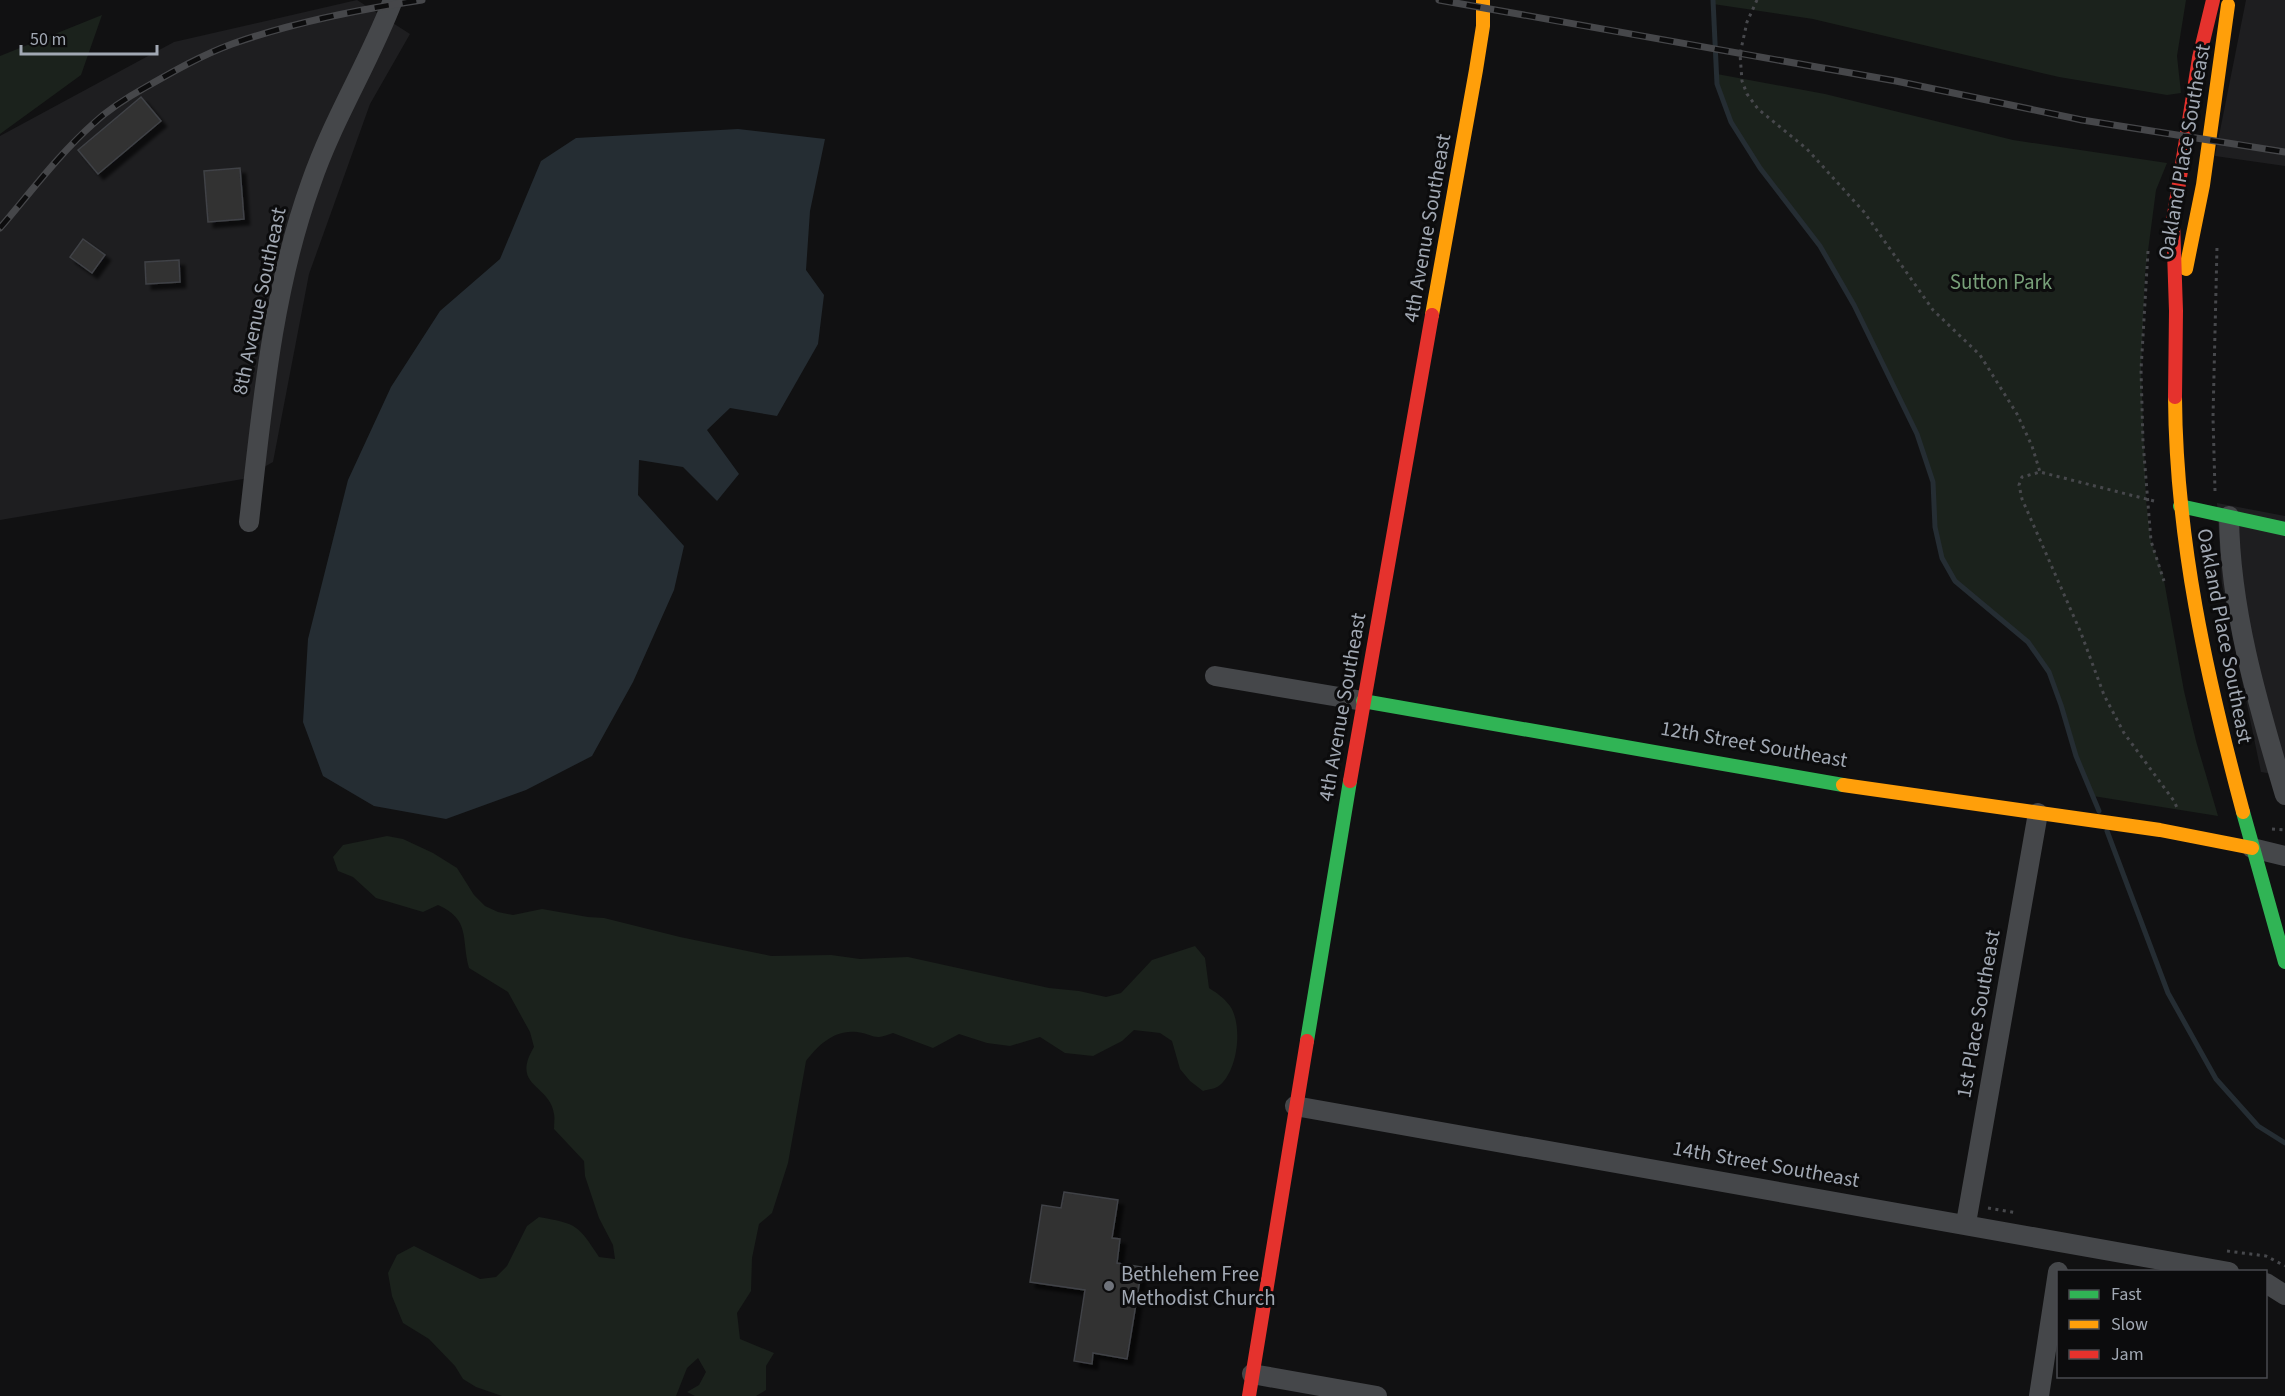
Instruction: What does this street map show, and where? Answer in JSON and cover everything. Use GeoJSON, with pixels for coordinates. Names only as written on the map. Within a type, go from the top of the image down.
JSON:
{"type":"FeatureCollection","features":[{"type":"Feature","properties":{"kind":"street","name":"8th Avenue Southeast"},"geometry":{"type":"LineString","coordinates":[[249,522],[264,381],[294,234],[322,152],[376,42],[393,0]]}},
{"type":"Feature","properties":{"kind":"street","name":"4th Avenue Southeast"},"geometry":{"type":"LineString","coordinates":[[1249,1396],[1295,1106],[1364,701],[1483,26],[1483,0]]}},
{"type":"Feature","properties":{"kind":"street","name":"Oakland Place Southeast"},"geometry":{"type":"LineString","coordinates":[[2213,0],[2199,58],[2173,221],[2176,311],[2175,400],[2180,506],[2185,551],[2205,664],[2252,848],[2285,962]]}},
{"type":"Feature","properties":{"kind":"street","name":"Oakland Place Southeast"},"geometry":{"type":"LineString","coordinates":[[2176,311],[2203,185],[2229,0]]}},
{"type":"Feature","properties":{"kind":"street"},"geometry":{"type":"LineString","coordinates":[[2180,506],[2285,529]]}},
{"type":"Feature","properties":{"kind":"street"},"geometry":{"type":"LineString","coordinates":[[2229,516],[2229,545],[2243,637],[2265,729],[2285,795]]}},
{"type":"Feature","properties":{"kind":"street","name":"12th Street Southeast"},"geometry":{"type":"LineString","coordinates":[[1215,676],[1838,784],[2160,830],[2285,856]]}},
{"type":"Feature","properties":{"kind":"street","name":"1st Place Southeast"},"geometry":{"type":"LineString","coordinates":[[1966,1223],[2038,813]]}},
{"type":"Feature","properties":{"kind":"street","name":"14th Street Southeast"},"geometry":{"type":"LineString","coordinates":[[1295,1106],[1966,1223],[2218,1270]]}},
{"type":"Feature","properties":{"kind":"street"},"geometry":{"type":"LineString","coordinates":[[2059,1270],[2063,1242]]}},
{"type":"Feature","properties":{"kind":"street"},"geometry":{"type":"LineString","coordinates":[[2038,1396],[2057,1284]]}},
{"type":"Feature","properties":{"kind":"street"},"geometry":{"type":"LineString","coordinates":[[2267,1284],[2285,1295]]}},
{"type":"Feature","properties":{"kind":"street"},"geometry":{"type":"LineString","coordinates":[[1252,1374],[1377,1396]]}},
{"type":"Feature","properties":{"kind":"path"},"geometry":{"type":"LineString","coordinates":[[1757,0],[1747,22],[1740,54],[1742,81],[1747,94],[1758,109],[1807,149],[1864,212],[1933,310],[1980,355],[2017,414],[2032,446],[2040,472]]}},
{"type":"Feature","properties":{"kind":"path"},"geometry":{"type":"LineString","coordinates":[[2215,491],[2213,417],[2217,237]]}},
{"type":"Feature","properties":{"kind":"path"},"geometry":{"type":"LineString","coordinates":[[2180,506],[2040,472],[2022,477],[2019,485],[2022,499],[2077,623],[2104,695],[2124,734],[2174,801],[2180,815]]}},
{"type":"Feature","properties":{"kind":"path"},"geometry":{"type":"LineString","coordinates":[[2248,1254],[2266,1256],[2285,1266]]}},
{"type":"Feature","properties":{"kind":"shaded area"},"geometry":{"type":"Polygon","coordinates":[[[357,0],[410,34],[370,104],[309,274],[273,462],[243,479],[0,520],[0,136],[174,42],[357,0]]]}},
{"type":"Feature","properties":{"kind":"shaded area"},"geometry":{"type":"Polygon","coordinates":[[[2246,0],[2285,0],[2285,166],[2215,156],[2246,0]]]}},
{"type":"Feature","properties":{"kind":"shaded area"},"geometry":{"type":"Polygon","coordinates":[[[738,129],[825,139],[810,211],[806,270],[824,295],[818,344],[777,416],[730,408],[707,430],[739,474],[717,501],[683,467],[639,460],[638,495],[684,546],[674,590],[633,682],[592,756],[526,790],[446,819],[374,806],[323,776],[303,722],[308,639],[348,480],[391,387],[440,311],[500,259],[541,161],[576,138],[738,129]]]}},
{"type":"Feature","properties":{"kind":"shaded area"},"geometry":{"type":"Polygon","coordinates":[[[2217,503],[2285,516],[2285,776],[2261,772],[2222,584],[2217,503]]]}},
{"type":"Feature","properties":{"kind":"green space"},"geometry":{"type":"Polygon","coordinates":[[[1713,0],[2186,0],[2177,56],[2181,93],[2167,95],[2059,77],[1813,19],[1713,4],[1713,0]]]}},
{"type":"Feature","properties":{"kind":"green space"},"geometry":{"type":"Polygon","coordinates":[[[102,15],[81,75],[0,134],[0,56],[102,15]]]}},
{"type":"Feature","properties":{"kind":"green space","name":"Sutton Park"},"geometry":{"type":"Polygon","coordinates":[[[1717,74],[1825,94],[2013,140],[2167,163],[2156,190],[2145,274],[2141,370],[2146,500],[2151,541],[2163,575],[2184,691],[2218,816],[2093,796],[2076,756],[2049,672],[2028,642],[1955,581],[1942,558],[1935,527],[1933,482],[1917,434],[1854,305],[1820,246],[1760,168],[1732,125],[1717,84],[1717,74]]]}},
{"type":"Feature","properties":{"kind":"green space"},"geometry":{"type":"Polygon","coordinates":[[[387,836],[403,839],[433,853],[457,868],[474,895],[485,906],[498,912],[513,915],[542,909],[604,918],[771,956],[831,955],[860,959],[908,957],[1049,988],[1106,997],[1121,993],[1152,960],[1195,946],[1205,958],[1209,988],[1230,1006],[1234,1014],[1237,1035],[1235,1058],[1226,1078],[1220,1085],[1203,1091],[1180,1069],[1172,1041],[1160,1033],[1134,1030],[1122,1041],[1093,1056],[1065,1053],[1040,1037],[1010,1046],[987,1043],[959,1034],[933,1048],[893,1033],[878,1037],[849,1032],[834,1036],[816,1049],[806,1061],[788,1163],[772,1213],[759,1224],[752,1258],[751,1291],[737,1313],[740,1339],[774,1353],[766,1366],[766,1390],[756,1396],[695,1396],[687,1392],[699,1385],[706,1372],[698,1358],[687,1368],[676,1396],[502,1396],[476,1387],[463,1379],[455,1366],[429,1339],[403,1323],[392,1296],[388,1273],[397,1255],[414,1246],[480,1279],[496,1277],[507,1266],[527,1226],[539,1217],[570,1224],[576,1228],[599,1257],[615,1259],[613,1245],[599,1218],[585,1176],[584,1161],[554,1129],[551,1104],[529,1078],[526,1070],[534,1047],[530,1032],[508,992],[469,968],[463,931],[456,917],[438,905],[423,912],[376,898],[353,877],[338,871],[333,857],[343,845],[387,836]]]}},
{"type":"Feature","properties":{"kind":"building"},"geometry":{"type":"Polygon","coordinates":[[[141,97],[161,121],[98,174],[78,150],[141,97]]]}},
{"type":"Feature","properties":{"kind":"building"},"geometry":{"type":"Polygon","coordinates":[[[240,168],[244,219],[208,222],[204,171],[240,168]]]}},
{"type":"Feature","properties":{"kind":"building"},"geometry":{"type":"Polygon","coordinates":[[[83,239],[105,255],[92,273],[70,257],[83,239]]]}},
{"type":"Feature","properties":{"kind":"building"},"geometry":{"type":"Polygon","coordinates":[[[179,260],[180,282],[146,284],[145,262],[179,260]]]}},
{"type":"Feature","properties":{"kind":"building"},"geometry":{"type":"Polygon","coordinates":[[[1064,1192],[1118,1200],[1112,1238],[1120,1239],[1117,1263],[1142,1267],[1127,1359],[1093,1353],[1092,1364],[1074,1361],[1085,1290],[1030,1282],[1042,1205],[1061,1208],[1064,1192]]]}},
{"type":"Feature","properties":{"kind":"waterway"},"geometry":{"type":"LineString","coordinates":[[1713,0],[1717,84],[1731,122],[1760,168],[1820,246],[1854,305],[1917,434],[1933,482],[1935,527],[1942,558],[1955,581],[2028,642],[2049,672],[2076,756],[2099,811]]}},
{"type":"Feature","properties":{"kind":"waterway"},"geometry":{"type":"LineString","coordinates":[[2107,831],[2168,993],[2216,1079],[2258,1126],[2285,1143]]}},
{"type":"Feature","properties":{"kind":"railway"},"geometry":{"type":"LineString","coordinates":[[0,228],[57,161],[94,123],[126,99],[178,69],[221,48],[255,36],[351,12],[422,0]]}},
{"type":"Feature","properties":{"kind":"railway"},"geometry":{"type":"LineString","coordinates":[[1439,0],[1896,81],[2082,120],[2285,152]]}},
{"type":"Feature","properties":{"kind":"traffic: fast"},"geometry":{"type":"LineString","coordinates":[[2180,506],[2285,529]]}},
{"type":"Feature","properties":{"kind":"traffic: fast"},"geometry":{"type":"LineString","coordinates":[[1363,701],[1843,785]]}},
{"type":"Feature","properties":{"kind":"traffic: fast"},"geometry":{"type":"LineString","coordinates":[[1307,1041],[1350,781]]}},
{"type":"Feature","properties":{"kind":"traffic: fast"},"geometry":{"type":"LineString","coordinates":[[2243,812],[2285,962]]}},
{"type":"Feature","properties":{"kind":"traffic: slow"},"geometry":{"type":"LineString","coordinates":[[1432,315],[1476,70],[1483,26],[1483,0]]}},
{"type":"Feature","properties":{"kind":"traffic: slow"},"geometry":{"type":"LineString","coordinates":[[2186,269],[2203,185],[2228,5]]}},
{"type":"Feature","properties":{"kind":"traffic: slow"},"geometry":{"type":"LineString","coordinates":[[2175,397],[2181,503],[2187,555],[2205,658],[2243,812]]}},
{"type":"Feature","properties":{"kind":"traffic: slow"},"geometry":{"type":"LineString","coordinates":[[1843,785],[2160,830],[2252,848]]}},
{"type":"Feature","properties":{"kind":"traffic: jam"},"geometry":{"type":"LineString","coordinates":[[2175,397],[2176,311],[2173,221],[2199,58],[2213,0]]}},
{"type":"Feature","properties":{"kind":"traffic: jam"},"geometry":{"type":"LineString","coordinates":[[1350,781],[1432,315]]}},
{"type":"Feature","properties":{"kind":"traffic: jam"},"geometry":{"type":"LineString","coordinates":[[1249,1396],[1307,1041]]}},
{"type":"Feature","properties":{"kind":"place","name":"Bethlehem Free Methodist Church"},"geometry":{"type":"Point","coordinates":[1109,1286]}}]}
